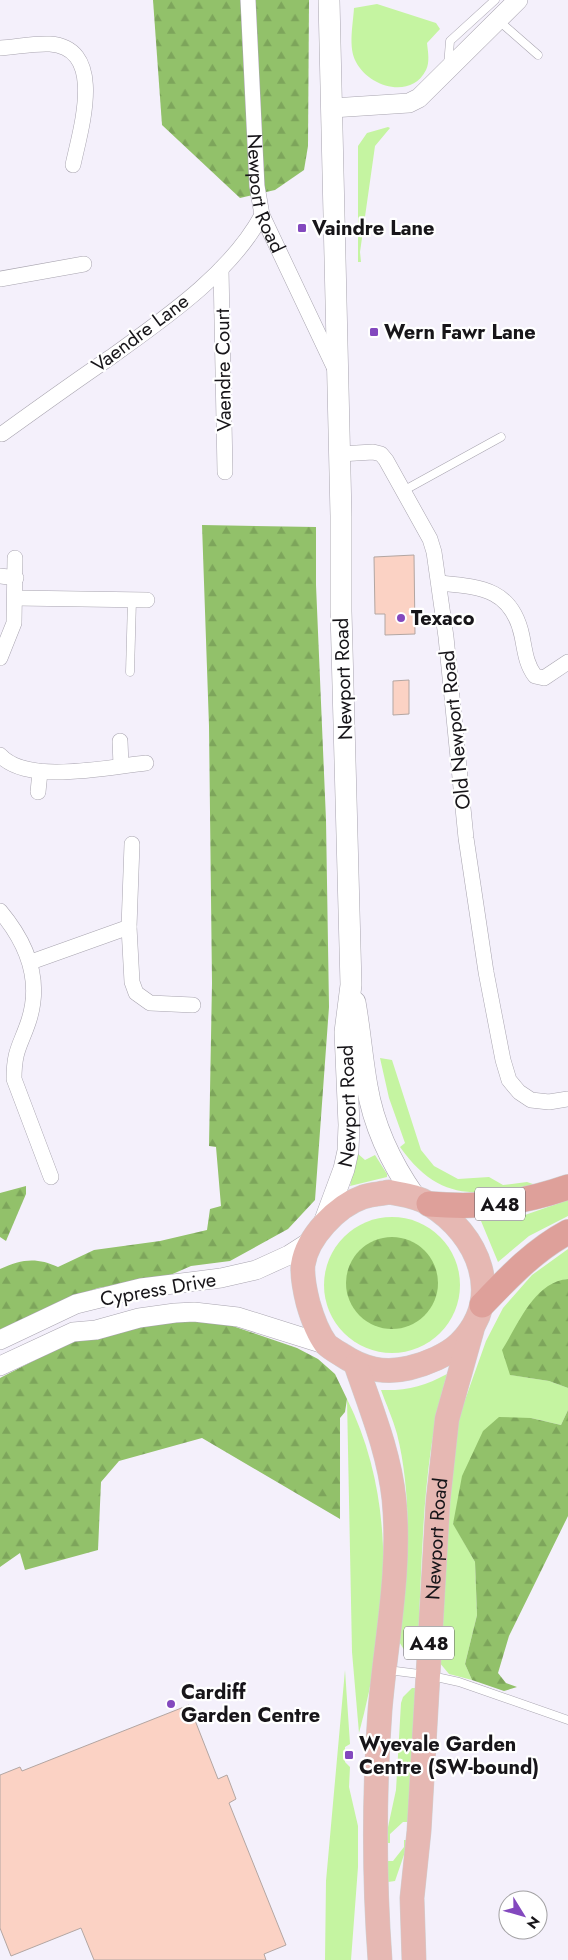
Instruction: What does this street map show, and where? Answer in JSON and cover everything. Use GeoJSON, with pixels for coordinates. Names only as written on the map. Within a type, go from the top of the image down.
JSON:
{"type":"FeatureCollection","features":[{"type":"Feature","properties":{"kind":"highway","name":"A48"},"geometry":{"type":"LineString","coordinates":[[422,1201],[469,1207],[496,1205],[527,1200],[568,1187]]}},
{"type":"Feature","properties":{"kind":"highway"},"geometry":{"type":"LineString","coordinates":[[482,1305],[513,1272],[568,1232]]}},
{"type":"Feature","properties":{"kind":"main road","name":"Newport Road"},"geometry":{"type":"LineString","coordinates":[[320,1231],[344,1170],[348,1151],[349,1124],[345,1032],[351,985],[341,611],[340,454],[330,0]]}},
{"type":"Feature","properties":{"kind":"main road","name":"Newport Road"},"geometry":{"type":"LineString","coordinates":[[351,985],[361,1033],[367,1085],[376,1124],[395,1168],[422,1201]]}},
{"type":"Feature","properties":{"kind":"main road"},"geometry":{"type":"LineString","coordinates":[[389,1192],[422,1201],[450,1221],[465,1238],[478,1259],[483,1272],[484,1285],[482,1305],[472,1330],[456,1347],[419,1366],[389,1370],[370,1369],[356,1365],[327,1345],[312,1316],[304,1281],[303,1265],[320,1231],[346,1205],[364,1196],[389,1192]]}},
{"type":"Feature","properties":{"kind":"main road","name":"Newport Road"},"geometry":{"type":"LineString","coordinates":[[414,1960],[412,1898],[419,1831],[438,1501],[447,1419],[472,1330]]}},
{"type":"Feature","properties":{"kind":"main road","name":"Newport Road"},"geometry":{"type":"LineString","coordinates":[[356,1365],[377,1422],[394,1496],[397,1536],[393,1603],[385,1670],[377,1774],[379,1959]]}},
{"type":"Feature","properties":{"kind":"street","name":"Newport Road"},"geometry":{"type":"LineString","coordinates":[[248,0],[257,186],[262,215],[337,374]]}},
{"type":"Feature","properties":{"kind":"street"},"geometry":{"type":"LineString","coordinates":[[332,108],[409,102],[420,98],[518,0]]}},
{"type":"Feature","properties":{"kind":"street"},"geometry":{"type":"LineString","coordinates":[[0,48],[50,44],[69,50],[78,58],[84,71],[84,107],[73,165]]}},
{"type":"Feature","properties":{"kind":"street","name":"Vaendre Lane"},"geometry":{"type":"LineString","coordinates":[[2,434],[150,329],[221,269],[247,241],[262,215]]}},
{"type":"Feature","properties":{"kind":"street"},"geometry":{"type":"LineString","coordinates":[[0,279],[84,264]]}},
{"type":"Feature","properties":{"kind":"street","name":"Vaendre Court"},"geometry":{"type":"LineString","coordinates":[[221,269],[225,472]]}},
{"type":"Feature","properties":{"kind":"street","name":"Old Newport Road"},"geometry":{"type":"LineString","coordinates":[[340,454],[373,452],[381,454],[430,539],[440,583],[466,838],[486,972],[503,1060],[509,1080],[519,1092],[531,1100],[549,1102],[568,1099]]}},
{"type":"Feature","properties":{"kind":"street"},"geometry":{"type":"LineString","coordinates":[[0,658],[14,623],[16,558]]}},
{"type":"Feature","properties":{"kind":"street"},"geometry":{"type":"LineString","coordinates":[[0,576],[16,578]]}},
{"type":"Feature","properties":{"kind":"street"},"geometry":{"type":"LineString","coordinates":[[440,583],[471,586],[487,590],[502,597],[514,611],[519,622],[528,667],[535,676],[544,678],[568,662]]}},
{"type":"Feature","properties":{"kind":"street"},"geometry":{"type":"LineString","coordinates":[[16,598],[139,600]]}},
{"type":"Feature","properties":{"kind":"street"},"geometry":{"type":"LineString","coordinates":[[120,741],[121,765]]}},
{"type":"Feature","properties":{"kind":"street"},"geometry":{"type":"LineString","coordinates":[[0,755],[17,768],[40,772],[146,763]]}},
{"type":"Feature","properties":{"kind":"street"},"geometry":{"type":"LineString","coordinates":[[38,792],[40,772]]}},
{"type":"Feature","properties":{"kind":"street"},"geometry":{"type":"LineString","coordinates":[[132,844],[129,927],[132,982],[136,993],[150,1003],[193,1005]]}},
{"type":"Feature","properties":{"kind":"street"},"geometry":{"type":"LineString","coordinates":[[0,910],[13,926],[31,962],[34,983],[33,1001],[29,1020],[16,1052],[14,1078],[51,1177]]}},
{"type":"Feature","properties":{"kind":"street"},"geometry":{"type":"LineString","coordinates":[[31,962],[129,927]]}},
{"type":"Feature","properties":{"kind":"street","name":"Cypress Drive"},"geometry":{"type":"LineString","coordinates":[[0,1340],[76,1304],[140,1288],[221,1278],[256,1270],[289,1255],[320,1231]]}},
{"type":"Feature","properties":{"kind":"street","name":"Cypress Drive"},"geometry":{"type":"LineString","coordinates":[[0,1366],[73,1332],[96,1330],[139,1318],[175,1313],[194,1312],[238,1317],[327,1345]]}},
{"type":"Feature","properties":{"kind":"lane"},"geometry":{"type":"LineString","coordinates":[[448,71],[450,41],[494,0]]}},
{"type":"Feature","properties":{"kind":"lane"},"geometry":{"type":"LineString","coordinates":[[498,20],[538,55]]}},
{"type":"Feature","properties":{"kind":"lane"},"geometry":{"type":"LineString","coordinates":[[403,491],[501,437]]}},
{"type":"Feature","properties":{"kind":"lane"},"geometry":{"type":"LineString","coordinates":[[130,672],[139,600]]}},
{"type":"Feature","properties":{"kind":"lane"},"geometry":{"type":"LineString","coordinates":[[385,1670],[427,1675],[459,1682],[568,1720]]}},
{"type":"Feature","properties":{"kind":"green space"},"geometry":{"type":"Polygon","coordinates":[[[153,0],[309,0],[308,146],[304,170],[275,190],[240,198],[162,125],[153,0]]]}},
{"type":"Feature","properties":{"kind":"green space"},"geometry":{"type":"Polygon","coordinates":[[[377,4],[436,23],[440,29],[427,43],[428,60],[426,70],[411,85],[390,87],[380,83],[362,71],[356,62],[352,50],[354,8],[377,4]]]}},
{"type":"Feature","properties":{"kind":"green space"},"geometry":{"type":"Polygon","coordinates":[[[390,128],[375,146],[360,252],[361,262],[358,262],[358,146],[367,133],[390,128]]]}},
{"type":"Feature","properties":{"kind":"green space"},"geometry":{"type":"Polygon","coordinates":[[[202,525],[316,527],[316,585],[326,820],[329,1007],[315,1200],[288,1229],[230,1261],[191,1266],[168,1276],[98,1288],[66,1299],[48,1310],[0,1333],[0,1269],[29,1260],[58,1267],[94,1250],[160,1241],[207,1230],[210,1209],[221,1206],[216,1147],[209,1146],[212,983],[209,726],[202,525]]]}},
{"type":"Feature","properties":{"kind":"green space"},"geometry":{"type":"Polygon","coordinates":[[[380,1058],[392,1060],[421,1150],[434,1166],[458,1179],[489,1177],[503,1185],[527,1182],[536,1185],[494,1191],[460,1191],[444,1186],[429,1178],[400,1147],[405,1143],[389,1098],[380,1058]]]}},
{"type":"Feature","properties":{"kind":"green space"},"geometry":{"type":"Polygon","coordinates":[[[357,1153],[365,1160],[375,1155],[387,1177],[350,1186],[357,1153]]]}},
{"type":"Feature","properties":{"kind":"green space"},"geometry":{"type":"Polygon","coordinates":[[[26,1186],[26,1194],[6,1241],[0,1237],[0,1193],[26,1186]]]}},
{"type":"Feature","properties":{"kind":"green space"},"geometry":{"type":"Polygon","coordinates":[[[568,1200],[568,1216],[529,1236],[498,1262],[481,1221],[522,1216],[568,1200]]]}},
{"type":"Feature","properties":{"kind":"green space"},"geometry":{"type":"Polygon","coordinates":[[[392,1217],[418,1222],[430,1228],[440,1237],[449,1247],[455,1259],[460,1285],[455,1311],[449,1323],[440,1333],[430,1342],[418,1348],[392,1353],[366,1348],[354,1342],[344,1333],[335,1323],[329,1311],[324,1285],[329,1259],[335,1247],[344,1237],[354,1228],[366,1222],[392,1217]]]}},
{"type":"Feature","properties":{"kind":"green space"},"geometry":{"type":"Polygon","coordinates":[[[392,1237],[410,1240],[425,1250],[435,1265],[438,1283],[435,1301],[425,1316],[410,1326],[392,1329],[374,1326],[359,1316],[349,1301],[346,1283],[349,1265],[359,1250],[374,1240],[392,1237]]]}},
{"type":"Feature","properties":{"kind":"green space"},"geometry":{"type":"Polygon","coordinates":[[[568,1249],[568,1279],[563,1280],[511,1375],[549,1381],[568,1388],[568,1410],[561,1425],[531,1418],[453,1523],[475,1562],[477,1615],[465,1664],[472,1680],[449,1674],[439,1662],[451,1459],[460,1414],[486,1341],[503,1308],[532,1275],[568,1249]]]}},
{"type":"Feature","properties":{"kind":"green space"},"geometry":{"type":"Polygon","coordinates":[[[568,1279],[568,1388],[549,1381],[510,1375],[502,1350],[521,1317],[536,1296],[556,1282],[568,1279]]]}},
{"type":"Feature","properties":{"kind":"green space"},"geometry":{"type":"Polygon","coordinates":[[[159,1321],[221,1322],[297,1348],[318,1359],[335,1374],[347,1399],[345,1412],[340,1418],[340,1519],[202,1438],[119,1461],[101,1482],[98,1550],[25,1570],[20,1553],[0,1567],[0,1378],[70,1342],[159,1321]]]}},
{"type":"Feature","properties":{"kind":"green space"},"geometry":{"type":"Polygon","coordinates":[[[447,1374],[438,1409],[427,1480],[417,1659],[408,1656],[398,1640],[407,1563],[407,1510],[402,1458],[397,1434],[381,1390],[399,1390],[415,1387],[447,1374]]]}},
{"type":"Feature","properties":{"kind":"green space"},"geometry":{"type":"Polygon","coordinates":[[[347,1399],[364,1439],[375,1480],[381,1522],[383,1565],[382,1607],[377,1650],[359,1733],[352,1652],[347,1399]]]}},
{"type":"Feature","properties":{"kind":"green space"},"geometry":{"type":"Polygon","coordinates":[[[568,1410],[568,1516],[509,1636],[498,1673],[506,1683],[517,1687],[504,1691],[472,1680],[465,1664],[477,1615],[475,1562],[453,1524],[462,1476],[483,1431],[499,1417],[531,1418],[561,1425],[568,1410]]]}},
{"type":"Feature","properties":{"kind":"green space"},"geometry":{"type":"Polygon","coordinates":[[[345,1670],[350,1744],[345,1747],[345,1762],[350,1767],[349,1787],[358,1826],[358,1867],[351,1960],[325,1960],[326,1881],[345,1670]]]}},
{"type":"Feature","properties":{"kind":"green space"},"geometry":{"type":"Polygon","coordinates":[[[412,1688],[416,1688],[408,1822],[403,1822],[390,1834],[390,1843],[388,1843],[388,1827],[396,1790],[401,1703],[403,1697],[412,1688]]]}},
{"type":"Feature","properties":{"kind":"green space"},"geometry":{"type":"Polygon","coordinates":[[[404,1840],[407,1840],[406,1849],[395,1881],[388,1882],[388,1861],[393,1861],[404,1847],[404,1840]]]}},
{"type":"Feature","properties":{"kind":"building"},"geometry":{"type":"Polygon","coordinates":[[[414,555],[415,634],[385,635],[385,614],[375,614],[374,557],[414,555]]]}},
{"type":"Feature","properties":{"kind":"building"},"geometry":{"type":"Polygon","coordinates":[[[409,680],[409,714],[393,715],[393,681],[409,680]]]}},
{"type":"Feature","properties":{"kind":"building"},"geometry":{"type":"Polygon","coordinates":[[[189,1705],[218,1779],[227,1775],[236,1799],[229,1803],[286,1945],[264,1954],[266,1960],[94,1960],[81,1928],[11,1956],[0,1928],[0,1775],[20,1767],[22,1771],[189,1705]]]}},
{"type":"Feature","properties":{"kind":"place","name":"Vaindre Lane"},"geometry":{"type":"Point","coordinates":[302,228]}},
{"type":"Feature","properties":{"kind":"place","name":"Wern Fawr Lane"},"geometry":{"type":"Point","coordinates":[374,332]}},
{"type":"Feature","properties":{"kind":"place","name":"Texaco"},"geometry":{"type":"Point","coordinates":[401,618]}},
{"type":"Feature","properties":{"kind":"place","name":"Cardiff Garden Centre"},"geometry":{"type":"Point","coordinates":[171,1704]}},
{"type":"Feature","properties":{"kind":"place","name":"Wyevale Garden Centre (SW-bound)"},"geometry":{"type":"Point","coordinates":[349,1755]}}]}
